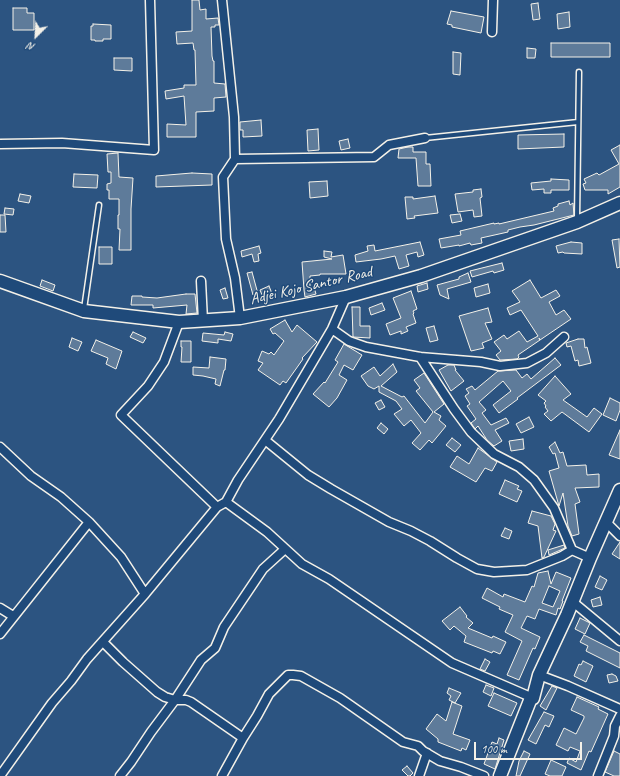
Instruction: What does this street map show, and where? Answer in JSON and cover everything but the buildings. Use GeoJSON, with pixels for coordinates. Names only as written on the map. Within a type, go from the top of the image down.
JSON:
{"type":"FeatureCollection","features":[{"type":"Feature","properties":{"kind":"street"},"geometry":{"type":"LineString","coordinates":[[0,144],[62,144],[154,150],[150,0]]}},
{"type":"Feature","properties":{"kind":"street"},"geometry":{"type":"LineString","coordinates":[[222,0],[234,117],[235,159],[223,177],[226,239],[235,278],[240,318]]}},
{"type":"Feature","properties":{"kind":"street"},"geometry":{"type":"LineString","coordinates":[[492,32],[493,0]]}},
{"type":"Feature","properties":{"kind":"street"},"geometry":{"type":"LineString","coordinates":[[235,159],[374,157],[389,145],[425,138]]}},
{"type":"Feature","properties":{"kind":"street","name":"Adjei Kojo Santor Road"},"geometry":{"type":"LineString","coordinates":[[0,281],[84,311],[179,322],[240,318],[346,297],[420,276],[577,222],[620,203]]}},
{"type":"Feature","properties":{"kind":"street"},"geometry":{"type":"LineString","coordinates":[[201,281],[203,321]]}},
{"type":"Feature","properties":{"kind":"street"},"geometry":{"type":"LineString","coordinates":[[0,776],[52,703],[217,507],[226,502],[238,480],[265,440],[332,329],[346,297]]}},
{"type":"Feature","properties":{"kind":"street"},"geometry":{"type":"LineString","coordinates":[[179,322],[164,362],[148,386],[121,416],[217,507]]}},
{"type":"Feature","properties":{"kind":"street"},"geometry":{"type":"LineString","coordinates":[[332,329],[349,341],[366,347],[420,357],[481,362],[500,366],[527,363],[546,352],[564,337]]}},
{"type":"Feature","properties":{"kind":"street"},"geometry":{"type":"LineString","coordinates":[[420,357],[471,432],[494,454],[519,467],[534,480],[554,508],[572,550],[590,558]]}},
{"type":"Feature","properties":{"kind":"street"},"geometry":{"type":"LineString","coordinates":[[265,440],[308,475],[325,486],[389,522],[430,541],[456,558],[478,569],[494,572],[526,570],[562,556],[572,550]]}},
{"type":"Feature","properties":{"kind":"street"},"geometry":{"type":"LineString","coordinates":[[0,447],[31,476],[61,497],[88,522],[121,558],[144,594]]}},
{"type":"Feature","properties":{"kind":"street"},"geometry":{"type":"LineString","coordinates":[[500,776],[532,698],[539,676],[573,602],[590,558],[620,490]]}},
{"type":"Feature","properties":{"kind":"street"},"geometry":{"type":"LineString","coordinates":[[226,502],[267,532],[302,564],[329,579],[452,663],[532,698]]}},
{"type":"Feature","properties":{"kind":"street"},"geometry":{"type":"LineString","coordinates":[[0,634],[88,522]]}},
{"type":"Feature","properties":{"kind":"street"},"geometry":{"type":"LineString","coordinates":[[606,522],[620,536]]}},
{"type":"Feature","properties":{"kind":"street"},"geometry":{"type":"LineString","coordinates":[[120,776],[202,660],[215,648],[224,627],[263,569],[286,549]]}},
{"type":"Feature","properties":{"kind":"street"},"geometry":{"type":"LineString","coordinates":[[573,602],[620,641]]}},
{"type":"Feature","properties":{"kind":"street"},"geometry":{"type":"LineString","coordinates":[[0,608],[13,616]]}},
{"type":"Feature","properties":{"kind":"street"},"geometry":{"type":"LineString","coordinates":[[103,642],[122,662],[157,692],[165,697],[175,700],[191,702],[243,738]]}},
{"type":"Feature","properties":{"kind":"street"},"geometry":{"type":"LineString","coordinates":[[222,776],[243,738],[258,716],[269,694],[288,676],[297,675],[340,698],[403,742],[418,746],[426,753],[440,761],[484,776]]}},
{"type":"Feature","properties":{"kind":"street"},"geometry":{"type":"LineString","coordinates":[[539,676],[568,686],[620,709]]}},
{"type":"Feature","properties":{"kind":"street"},"geometry":{"type":"LineString","coordinates":[[598,776],[614,736],[615,726],[620,716]]}},
{"type":"Feature","properties":{"kind":"street"},"geometry":{"type":"LineString","coordinates":[[419,776],[426,753]]}},
{"type":"Feature","properties":{"kind":"lane"},"geometry":{"type":"LineString","coordinates":[[577,222],[580,72]]}},
{"type":"Feature","properties":{"kind":"lane"},"geometry":{"type":"LineString","coordinates":[[425,138],[578,122]]}},
{"type":"Feature","properties":{"kind":"lane"},"geometry":{"type":"LineString","coordinates":[[84,311],[99,205]]}}]}
